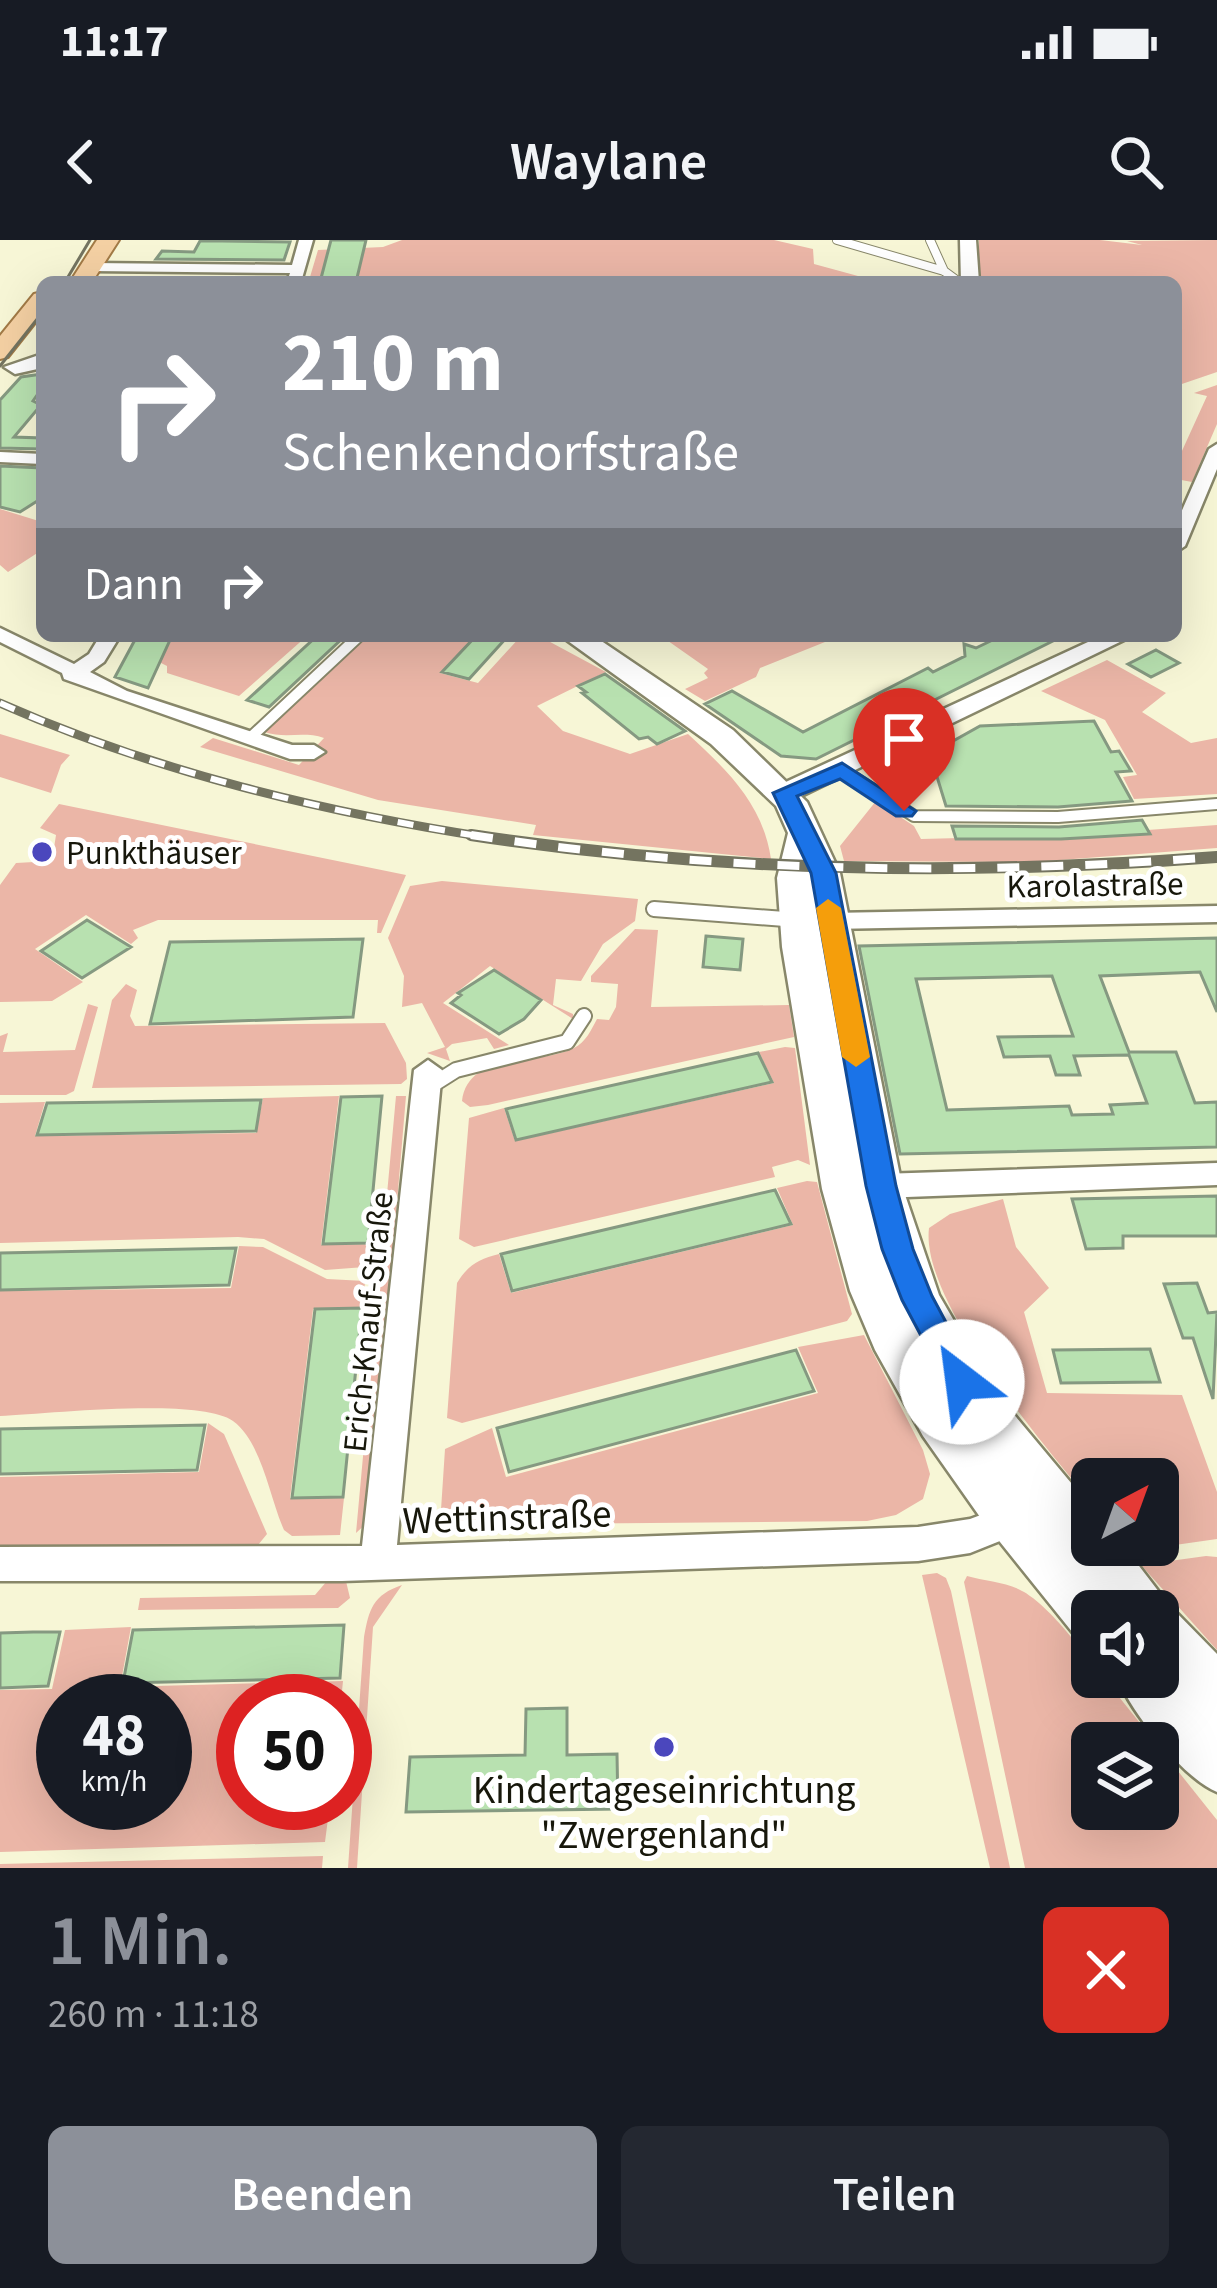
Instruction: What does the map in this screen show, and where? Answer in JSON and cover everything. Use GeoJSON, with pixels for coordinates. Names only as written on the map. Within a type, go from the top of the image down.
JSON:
{"type":"FeatureCollection","features":[{"type":"Feature","properties":{"kind":"main road"},"geometry":{"type":"LineString","coordinates":[[87,274],[108,240]]}},
{"type":"Feature","properties":{"kind":"main road"},"geometry":{"type":"LineString","coordinates":[[58,276],[76,246]]}},
{"type":"Feature","properties":{"kind":"main road"},"geometry":{"type":"LineString","coordinates":[[5,368],[36,342]]}},
{"type":"Feature","properties":{"kind":"main road"},"geometry":{"type":"LineString","coordinates":[[584,642],[722,737],[784,793],[804,834],[793,872],[815,921],[863,1187],[872,1289],[912,1375],[973,1469],[1031,1508],[1121,1590]]}},
{"type":"Feature","properties":{"kind":"main road"},"geometry":{"type":"LineString","coordinates":[[1031,1508],[1078,1590]]}},
{"type":"Feature","properties":{"kind":"main road"},"geometry":{"type":"LineString","coordinates":[[1179,1651],[1217,1695]]}},
{"type":"Feature","properties":{"kind":"main road"},"geometry":{"type":"LineString","coordinates":[[1162,1698],[1217,1764]]}},
{"type":"Feature","properties":{"kind":"street"},"geometry":{"type":"LineString","coordinates":[[87,274],[296,276],[306,240]]}},
{"type":"Feature","properties":{"kind":"street"},"geometry":{"type":"LineString","coordinates":[[968,240],[970,276]]}},
{"type":"Feature","properties":{"kind":"street"},"geometry":{"type":"LineString","coordinates":[[1182,532],[1217,449]]}},
{"type":"Feature","properties":{"kind":"street"},"geometry":{"type":"LineString","coordinates":[[0,457],[36,459]]}},
{"type":"Feature","properties":{"kind":"street"},"geometry":{"type":"LineString","coordinates":[[0,634],[71,675],[290,752],[314,752]]}},
{"type":"Feature","properties":{"kind":"street"},"geometry":{"type":"LineString","coordinates":[[71,675],[97,658],[106,642]]}},
{"type":"Feature","properties":{"kind":"street"},"geometry":{"type":"LineString","coordinates":[[784,793],[842,770],[1070,648]]}},
{"type":"Feature","properties":{"kind":"street","name":"Karolastraße"},"geometry":{"type":"LineString","coordinates":[[815,921],[1217,914]]}},
{"type":"Feature","properties":{"kind":"street","name":"Erich-Knauf-Straße"},"geometry":{"type":"LineString","coordinates":[[378,1562],[427,1079]]}},
{"type":"Feature","properties":{"kind":"street"},"geometry":{"type":"LineString","coordinates":[[863,1187],[1217,1174]]}},
{"type":"Feature","properties":{"kind":"street","name":"Wettinstraße"},"geometry":{"type":"LineString","coordinates":[[0,1564],[378,1562],[918,1544],[970,1536],[1031,1508]]}},
{"type":"Feature","properties":{"kind":"lane"},"geometry":{"type":"LineString","coordinates":[[837,240],[951,276]]}},
{"type":"Feature","properties":{"kind":"lane"},"geometry":{"type":"LineString","coordinates":[[930,240],[944,271]]}},
{"type":"Feature","properties":{"kind":"lane"},"geometry":{"type":"LineString","coordinates":[[250,738],[353,642]]}},
{"type":"Feature","properties":{"kind":"lane"},"geometry":{"type":"LineString","coordinates":[[842,770],[914,816],[1058,817],[1217,804]]}},
{"type":"Feature","properties":{"kind":"lane"},"geometry":{"type":"LineString","coordinates":[[654,910],[815,921]]}},
{"type":"Feature","properties":{"kind":"lane","name":"Erich-Knauf-Straße"},"geometry":{"type":"LineString","coordinates":[[427,1079],[567,1042],[584,1016]]}},
{"type":"Feature","properties":{"kind":"shaded area"},"geometry":{"type":"Polygon","coordinates":[[[402,240],[774,240],[813,249],[814,264],[858,276],[310,276],[318,250],[383,247],[402,240]]]}},
{"type":"Feature","properties":{"kind":"shaded area"},"geometry":{"type":"Polygon","coordinates":[[[979,240],[1100,240],[1142,245],[1127,241],[1217,240],[1217,372],[1182,384],[1182,276],[978,276],[979,240]]]}},
{"type":"Feature","properties":{"kind":"shaded area"},"geometry":{"type":"Polygon","coordinates":[[[1217,385],[1217,424],[1192,482],[1182,480],[1182,451],[1207,396],[1194,393],[1217,385]]]}},
{"type":"Feature","properties":{"kind":"shaded area"},"geometry":{"type":"Polygon","coordinates":[[[0,509],[36,520],[36,554],[8,572],[0,565],[0,509]]]}},
{"type":"Feature","properties":{"kind":"shaded area"},"geometry":{"type":"Polygon","coordinates":[[[171,642],[300,642],[239,696],[167,673],[167,666],[159,662],[171,642]]]}},
{"type":"Feature","properties":{"kind":"shaded area"},"geometry":{"type":"Polygon","coordinates":[[[359,642],[469,642],[440,673],[478,683],[516,642],[550,642],[606,672],[537,706],[563,731],[630,754],[688,734],[752,805],[771,859],[533,835],[536,825],[378,800],[200,747],[213,738],[299,765],[324,738],[264,732],[359,642]]]}},
{"type":"Feature","properties":{"kind":"shaded area"},"geometry":{"type":"Polygon","coordinates":[[[670,642],[825,642],[760,668],[756,677],[705,701],[685,689],[708,678],[704,673],[708,669],[670,642]]]}},
{"type":"Feature","properties":{"kind":"shaded area"},"geometry":{"type":"Polygon","coordinates":[[[1107,660],[1166,693],[1142,712],[1191,743],[1217,738],[1217,794],[1134,799],[1123,777],[1137,775],[1105,720],[1041,691],[1107,660]]]}},
{"type":"Feature","properties":{"kind":"shaded area"},"geometry":{"type":"Polygon","coordinates":[[[0,734],[70,755],[51,793],[0,777],[0,734]]]}},
{"type":"Feature","properties":{"kind":"shaded area"},"geometry":{"type":"Polygon","coordinates":[[[876,801],[914,826],[921,839],[1217,825],[1217,848],[1034,862],[844,861],[840,846],[876,801]]]}},
{"type":"Feature","properties":{"kind":"shaded area"},"geometry":{"type":"Polygon","coordinates":[[[59,804],[406,875],[381,933],[377,933],[378,920],[158,920],[133,930],[138,938],[131,944],[86,915],[35,949],[83,982],[52,1001],[0,1002],[0,885],[16,863],[52,861],[56,835],[40,828],[59,804]]]}},
{"type":"Feature","properties":{"kind":"shaded area"},"geometry":{"type":"Polygon","coordinates":[[[442,881],[638,899],[635,921],[603,944],[581,981],[556,979],[553,1005],[573,1014],[573,1019],[490,966],[443,1003],[509,1045],[494,1049],[487,1038],[452,1044],[446,1049],[450,1061],[427,1053],[445,1047],[422,1003],[402,1007],[404,976],[388,938],[410,886],[442,881]]]}},
{"type":"Feature","properties":{"kind":"shaded area"},"geometry":{"type":"Polygon","coordinates":[[[635,929],[658,930],[651,1007],[789,1005],[794,1037],[488,1105],[470,1107],[462,1101],[477,1074],[574,1048],[597,1019],[609,1020],[616,1007],[618,984],[591,982],[591,976],[635,929]]]}},
{"type":"Feature","properties":{"kind":"shaded area"},"geometry":{"type":"Polygon","coordinates":[[[126,984],[137,990],[130,1016],[135,1026],[385,1023],[406,1063],[407,1079],[401,1084],[92,1088],[112,1000],[126,984]]]}},
{"type":"Feature","properties":{"kind":"shaded area"},"geometry":{"type":"Polygon","coordinates":[[[88,1004],[98,1007],[74,1091],[0,1095],[0,1036],[8,1033],[3,1052],[75,1050],[88,1004]]]}},
{"type":"Feature","properties":{"kind":"shaded area"},"geometry":{"type":"Polygon","coordinates":[[[795,1048],[810,1165],[798,1160],[772,1167],[775,1177],[474,1247],[459,1239],[469,1118],[504,1108],[515,1141],[774,1083],[759,1052],[795,1048]]]}},
{"type":"Feature","properties":{"kind":"shaded area"},"geometry":{"type":"Polygon","coordinates":[[[339,1096],[321,1245],[370,1244],[365,1267],[325,1270],[264,1239],[238,1237],[0,1243],[0,1103],[45,1102],[35,1136],[256,1133],[263,1098],[339,1096]]]}},
{"type":"Feature","properties":{"kind":"shaded area"},"geometry":{"type":"Polygon","coordinates":[[[396,1096],[406,1096],[370,1520],[356,1533],[396,1096]]]}},
{"type":"Feature","properties":{"kind":"shaded area"},"geometry":{"type":"Polygon","coordinates":[[[817,1182],[852,1314],[847,1321],[462,1423],[447,1418],[457,1283],[475,1264],[499,1254],[511,1293],[793,1225],[777,1188],[817,1182]]]}},
{"type":"Feature","properties":{"kind":"shaded area"},"geometry":{"type":"Polygon","coordinates":[[[1003,1199],[1016,1247],[1049,1288],[1024,1312],[1047,1393],[1182,1395],[1217,1492],[1217,1539],[1179,1544],[1179,1458],[1071,1458],[1071,1477],[990,1372],[944,1294],[932,1259],[929,1228],[950,1214],[1003,1199]]]}},
{"type":"Feature","properties":{"kind":"shaded area"},"geometry":{"type":"Polygon","coordinates":[[[239,1246],[263,1247],[327,1279],[365,1281],[363,1307],[313,1309],[290,1498],[344,1498],[340,1535],[292,1536],[284,1530],[251,1443],[233,1421],[215,1414],[157,1408],[0,1416],[0,1291],[231,1288],[239,1246]]]}},
{"type":"Feature","properties":{"kind":"shaded area"},"geometry":{"type":"Polygon","coordinates":[[[864,1335],[923,1450],[930,1474],[923,1499],[896,1515],[867,1521],[440,1525],[445,1449],[492,1428],[506,1477],[818,1393],[798,1347],[864,1335]]]}},
{"type":"Feature","properties":{"kind":"shaded area"},"geometry":{"type":"Polygon","coordinates":[[[208,1423],[224,1434],[267,1534],[258,1545],[0,1554],[0,1477],[199,1472],[208,1423]]]}},
{"type":"Feature","properties":{"kind":"shaded area"},"geometry":{"type":"Polygon","coordinates":[[[1217,1557],[1217,1650],[1179,1608],[1179,1590],[1163,1590],[1142,1566],[1179,1566],[1179,1560],[1217,1557]]]}},
{"type":"Feature","properties":{"kind":"shaded area"},"geometry":{"type":"Polygon","coordinates":[[[937,1573],[946,1578],[951,1591],[1010,1868],[990,1868],[922,1575],[937,1573]]]}},
{"type":"Feature","properties":{"kind":"shaded area"},"geometry":{"type":"Polygon","coordinates":[[[967,1576],[1016,1588],[1031,1597],[1071,1638],[1071,1698],[1120,1698],[1139,1722],[1071,1722],[1071,1830],[1179,1830],[1179,1772],[1217,1820],[1217,1868],[1025,1868],[964,1582],[967,1576]]]}},
{"type":"Feature","properties":{"kind":"shaded area"},"geometry":{"type":"Polygon","coordinates":[[[345,1577],[350,1598],[338,1608],[138,1610],[140,1598],[315,1595],[327,1581],[345,1577]]]}},
{"type":"Feature","properties":{"kind":"shaded area"},"geometry":{"type":"Polygon","coordinates":[[[402,1585],[373,1627],[370,1674],[361,1674],[371,1611],[402,1585]]]}},
{"type":"Feature","properties":{"kind":"shaded area"},"geometry":{"type":"Polygon","coordinates":[[[131,1627],[122,1674],[55,1674],[65,1630],[131,1627]]]}},
{"type":"Feature","properties":{"kind":"shaded area"},"geometry":{"type":"Polygon","coordinates":[[[216,1684],[216,1830],[327,1830],[325,1842],[0,1852],[0,1690],[36,1689],[36,1830],[192,1830],[192,1685],[216,1684]]]}},
{"type":"Feature","properties":{"kind":"shaded area"},"geometry":{"type":"Polygon","coordinates":[[[351,1830],[360,1830],[357,1868],[348,1868],[351,1830]]]}},
{"type":"Feature","properties":{"kind":"shaded area"},"geometry":{"type":"Polygon","coordinates":[[[323,1856],[322,1868],[0,1868],[0,1864],[323,1856]]]}},
{"type":"Feature","properties":{"kind":"building"},"geometry":{"type":"Polygon","coordinates":[[[331,240],[366,240],[357,276],[322,276],[331,240]]]}},
{"type":"Feature","properties":{"kind":"building"},"geometry":{"type":"Polygon","coordinates":[[[200,241],[290,242],[284,260],[156,259],[162,251],[194,252],[200,241]]]}},
{"type":"Feature","properties":{"kind":"building"},"geometry":{"type":"Polygon","coordinates":[[[36,375],[36,411],[14,437],[36,438],[36,449],[0,448],[0,400],[21,377],[36,375]]]}},
{"type":"Feature","properties":{"kind":"building"},"geometry":{"type":"Polygon","coordinates":[[[0,466],[36,468],[36,502],[20,512],[0,507],[0,466]]]}},
{"type":"Feature","properties":{"kind":"building"},"geometry":{"type":"Polygon","coordinates":[[[134,642],[169,642],[148,688],[115,677],[134,642]]]}},
{"type":"Feature","properties":{"kind":"building"},"geometry":{"type":"Polygon","coordinates":[[[310,642],[339,642],[269,707],[247,700],[310,642]]]}},
{"type":"Feature","properties":{"kind":"building"},"geometry":{"type":"Polygon","coordinates":[[[470,642],[503,642],[469,679],[442,672],[470,642]]]}},
{"type":"Feature","properties":{"kind":"building"},"geometry":{"type":"Polygon","coordinates":[[[988,642],[1051,642],[816,759],[781,756],[705,704],[732,691],[803,732],[928,668],[933,672],[965,656],[964,644],[976,648],[988,642]]]}},
{"type":"Feature","properties":{"kind":"building"},"geometry":{"type":"Polygon","coordinates":[[[1156,650],[1179,663],[1151,677],[1128,664],[1156,650]]]}},
{"type":"Feature","properties":{"kind":"building"},"geometry":{"type":"Polygon","coordinates":[[[605,674],[685,731],[657,744],[648,737],[639,739],[578,686],[605,674]]]}},
{"type":"Feature","properties":{"kind":"building"},"geometry":{"type":"Polygon","coordinates":[[[1094,721],[1111,752],[1119,751],[1131,771],[1116,772],[1132,801],[1058,807],[946,806],[930,754],[980,726],[1094,721]]]}},
{"type":"Feature","properties":{"kind":"building"},"geometry":{"type":"Polygon","coordinates":[[[1142,820],[1150,834],[1061,839],[956,839],[952,826],[1059,827],[1142,820]]]}},
{"type":"Feature","properties":{"kind":"building"},"geometry":{"type":"Polygon","coordinates":[[[87,920],[131,947],[82,978],[41,951],[87,920]]]}},
{"type":"Feature","properties":{"kind":"building"},"geometry":{"type":"Polygon","coordinates":[[[706,936],[743,939],[740,970],[703,967],[706,936]]]}},
{"type":"Feature","properties":{"kind":"building"},"geometry":{"type":"Polygon","coordinates":[[[1217,938],[1217,1012],[1200,972],[1100,976],[1129,1052],[1176,1052],[1195,1103],[1217,1102],[1217,1147],[900,1154],[859,946],[1217,938]],[[1052,976],[916,979],[947,1110],[1069,1106],[1072,1115],[1113,1114],[1110,1105],[1147,1103],[1129,1055],[1074,1056],[1080,1075],[1056,1075],[1050,1056],[1004,1057],[998,1037],[1073,1036],[1052,976]]]}},
{"type":"Feature","properties":{"kind":"building"},"geometry":{"type":"Polygon","coordinates":[[[363,939],[353,1017],[150,1024],[170,942],[363,939]]]}},
{"type":"Feature","properties":{"kind":"building"},"geometry":{"type":"Polygon","coordinates":[[[494,970],[541,1000],[524,1019],[499,1034],[451,1003],[461,995],[458,993],[494,970]]]}},
{"type":"Feature","properties":{"kind":"building"},"geometry":{"type":"Polygon","coordinates":[[[758,1053],[772,1082],[516,1140],[506,1109],[758,1053]]]}},
{"type":"Feature","properties":{"kind":"building"},"geometry":{"type":"Polygon","coordinates":[[[382,1096],[368,1243],[323,1244],[341,1097],[382,1096]]]}},
{"type":"Feature","properties":{"kind":"building"},"geometry":{"type":"Polygon","coordinates":[[[261,1100],[256,1131],[37,1135],[47,1103],[261,1100]]]}},
{"type":"Feature","properties":{"kind":"building"},"geometry":{"type":"Polygon","coordinates":[[[775,1190],[791,1224],[512,1291],[501,1254],[775,1190]]]}},
{"type":"Feature","properties":{"kind":"building"},"geometry":{"type":"Polygon","coordinates":[[[1217,1196],[1217,1236],[1123,1236],[1123,1248],[1086,1249],[1072,1199],[1217,1196]]]}},
{"type":"Feature","properties":{"kind":"building"},"geometry":{"type":"Polygon","coordinates":[[[236,1248],[229,1285],[0,1290],[0,1253],[236,1248]]]}},
{"type":"Feature","properties":{"kind":"building"},"geometry":{"type":"Polygon","coordinates":[[[1197,1283],[1208,1313],[1217,1312],[1213,1399],[1193,1338],[1183,1338],[1164,1284],[1197,1283]]]}},
{"type":"Feature","properties":{"kind":"building"},"geometry":{"type":"Polygon","coordinates":[[[362,1308],[343,1497],[292,1498],[315,1309],[362,1308]]]}},
{"type":"Feature","properties":{"kind":"building"},"geometry":{"type":"Polygon","coordinates":[[[1150,1349],[1160,1382],[1061,1383],[1053,1350],[1150,1349]]]}},
{"type":"Feature","properties":{"kind":"building"},"geometry":{"type":"Polygon","coordinates":[[[796,1350],[814,1391],[509,1472],[497,1428],[796,1350]]]}},
{"type":"Feature","properties":{"kind":"building"},"geometry":{"type":"Polygon","coordinates":[[[205,1425],[197,1470],[0,1474],[0,1429],[205,1425]]]}},
{"type":"Feature","properties":{"kind":"building"},"geometry":{"type":"Polygon","coordinates":[[[344,1625],[340,1674],[216,1674],[216,1681],[192,1681],[192,1674],[125,1674],[133,1630],[344,1625]]]}},
{"type":"Feature","properties":{"kind":"building"},"geometry":{"type":"Polygon","coordinates":[[[60,1632],[51,1674],[36,1674],[36,1686],[0,1688],[0,1633],[60,1632]]]}},
{"type":"Feature","properties":{"kind":"building"},"geometry":{"type":"Polygon","coordinates":[[[567,1708],[567,1755],[617,1754],[618,1809],[406,1812],[410,1757],[525,1755],[526,1709],[567,1708]]]}},
{"type":"Feature","properties":{"kind":"tram line"},"geometry":{"type":"LineString","coordinates":[[69,276],[90,240]]}},
{"type":"Feature","properties":{"kind":"tram line"},"geometry":{"type":"LineString","coordinates":[[0,366],[36,321]]}},
{"type":"Feature","properties":{"kind":"railway"},"geometry":{"type":"LineString","coordinates":[[0,703],[119,750],[241,787],[485,837]]}},
{"type":"Feature","properties":{"kind":"railway"},"geometry":{"type":"LineString","coordinates":[[471,835],[485,837]]}},
{"type":"Feature","properties":{"kind":"railway"},"geometry":{"type":"LineString","coordinates":[[485,837],[657,857],[844,867],[1030,867],[1217,857]]}},
{"type":"Feature","properties":{"kind":"railway"},"geometry":{"type":"LineString","coordinates":[[485,837],[491,838]]}},
{"type":"Feature","properties":{"kind":"slow traffic"},"geometry":{"type":"LineString","coordinates":[[828,908],[856,1057]]}},
{"type":"Feature","properties":{"kind":"place","name":"Punkthäuser"},"geometry":{"type":"Point","coordinates":[42,852]}},
{"type":"Feature","properties":{"kind":"place","name":"Kindertageseinrichtung \"Zwergenland\""},"geometry":{"type":"Point","coordinates":[664,1747]}},
{"type":"Feature","properties":{"kind":"route"},"geometry":{"type":"LineString","coordinates":[[904,811],[842,770],[784,793],[824,873],[881,1186],[898,1249],[918,1300],[962,1382]]}}]}
